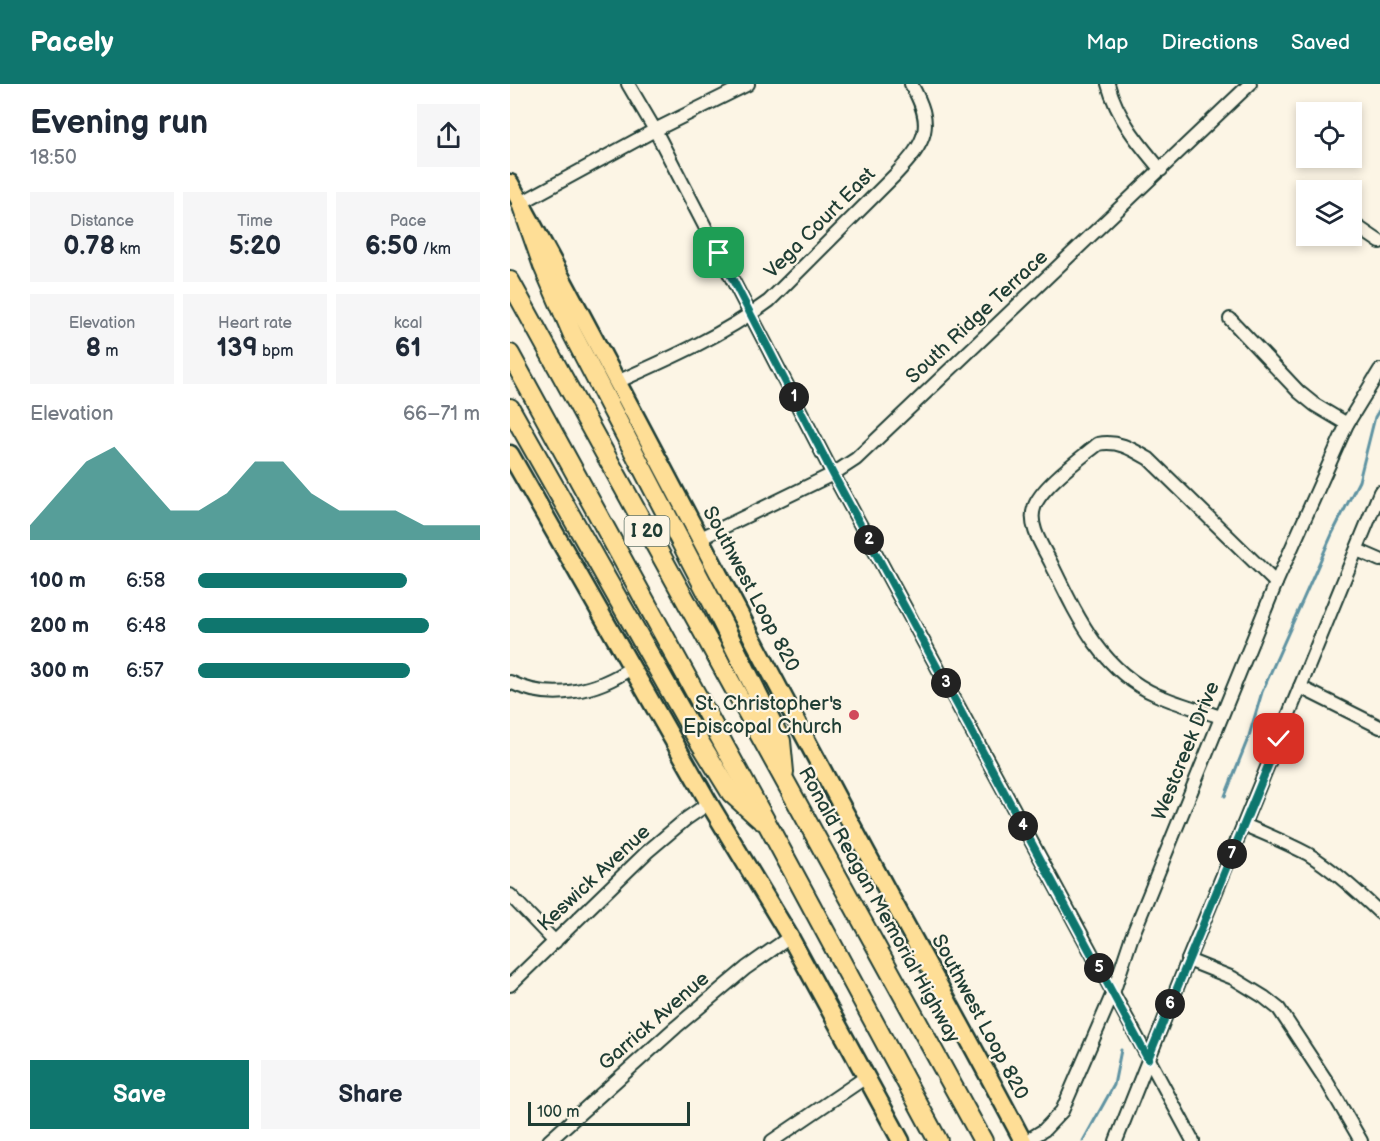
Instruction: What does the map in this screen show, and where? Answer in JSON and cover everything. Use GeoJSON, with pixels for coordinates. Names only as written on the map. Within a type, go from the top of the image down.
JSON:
{"type":"FeatureCollection","features":[{"type":"Feature","properties":{"kind":"highway"},"geometry":{"type":"LineString","coordinates":[[521,203],[543,266],[572,333],[712,602],[781,741],[785,780]]}},
{"type":"Feature","properties":{"kind":"highway","name":"Ronald Reagan Memorial Highway"},"geometry":{"type":"LineString","coordinates":[[510,281],[983,1141]]}},
{"type":"Feature","properties":{"kind":"highway","name":"I 20"},"geometry":{"type":"LineString","coordinates":[[510,354],[771,829],[938,1141]]}},
{"type":"Feature","properties":{"kind":"highway"},"geometry":{"type":"LineString","coordinates":[[510,408],[730,793],[771,829]]}},
{"type":"Feature","properties":{"kind":"main road","name":"Southwest Loop 820"},"geometry":{"type":"LineString","coordinates":[[510,183],[619,381],[823,773],[1025,1141]]}},
{"type":"Feature","properties":{"kind":"main road"},"geometry":{"type":"LineString","coordinates":[[510,454],[709,803],[790,937],[901,1141]]}},
{"type":"Feature","properties":{"kind":"street"},"geometry":{"type":"LineString","coordinates":[[628,84],[655,130],[833,474],[1193,1141]]}},
{"type":"Feature","properties":{"kind":"street"},"geometry":{"type":"LineString","coordinates":[[521,203],[655,130],[748,84]]}},
{"type":"Feature","properties":{"kind":"street","name":"Vega Court East"},"geometry":{"type":"LineString","coordinates":[[619,381],[701,343],[769,301],[912,157],[926,127],[922,105],[911,84]]}},
{"type":"Feature","properties":{"kind":"street"},"geometry":{"type":"LineString","coordinates":[[1108,84],[1112,99],[1129,130],[1161,170]]}},
{"type":"Feature","properties":{"kind":"street","name":"South Ridge Terrace"},"geometry":{"type":"LineString","coordinates":[[701,538],[833,474],[856,459],[1250,84]]}},
{"type":"Feature","properties":{"kind":"street"},"geometry":{"type":"LineString","coordinates":[[1362,230],[1380,242]]}},
{"type":"Feature","properties":{"kind":"street"},"geometry":{"type":"LineString","coordinates":[[1230,319],[1299,392],[1347,424]]}},
{"type":"Feature","properties":{"kind":"street","name":"Westcreek Drive"},"geometry":{"type":"LineString","coordinates":[[1025,1141],[1044,1130],[1062,1112],[1113,993],[1131,939],[1276,583],[1347,424],[1380,370]]}},
{"type":"Feature","properties":{"kind":"street"},"geometry":{"type":"LineString","coordinates":[[1221,717],[1155,694],[1129,679],[1101,652],[1070,602],[1034,527],[1033,508],[1043,492],[1098,444],[1109,441],[1127,446],[1149,459],[1276,583]]}},
{"type":"Feature","properties":{"kind":"street"},"geometry":{"type":"LineString","coordinates":[[1116,1141],[1380,492]]}},
{"type":"Feature","properties":{"kind":"street"},"geometry":{"type":"LineString","coordinates":[[1357,549],[1380,560]]}},
{"type":"Feature","properties":{"kind":"street"},"geometry":{"type":"LineString","coordinates":[[510,682],[553,693],[574,693],[615,679],[632,667]]}},
{"type":"Feature","properties":{"kind":"street"},"geometry":{"type":"LineString","coordinates":[[1300,687],[1380,727]]}},
{"type":"Feature","properties":{"kind":"street","name":"Keswick Avenue"},"geometry":{"type":"LineString","coordinates":[[510,985],[647,852],[709,803]]}},
{"type":"Feature","properties":{"kind":"street"},"geometry":{"type":"LineString","coordinates":[[1244,825],[1309,855],[1337,875],[1380,913]]}},
{"type":"Feature","properties":{"kind":"street"},"geometry":{"type":"LineString","coordinates":[[510,895],[555,942]]}},
{"type":"Feature","properties":{"kind":"street","name":"Garrick Avenue"},"geometry":{"type":"LineString","coordinates":[[549,1141],[676,1027],[746,968],[790,937]]}},
{"type":"Feature","properties":{"kind":"street"},"geometry":{"type":"LineString","coordinates":[[1188,960],[1233,978],[1264,996],[1279,1009],[1327,1082],[1361,1141]]}},
{"type":"Feature","properties":{"kind":"street"},"geometry":{"type":"LineString","coordinates":[[772,1141],[866,1077]]}},
{"type":"Feature","properties":{"kind":"waterway"},"geometry":{"type":"LineString","coordinates":[[1225,796],[1249,736],[1262,692],[1333,532],[1359,481],[1375,417],[1380,409]]}},
{"type":"Feature","properties":{"kind":"waterway"},"geometry":{"type":"LineString","coordinates":[[1083,1141],[1114,1085],[1121,1050]]}},
{"type":"Feature","properties":{"kind":"place","name":"St. Christopher's Episcopal Church"},"geometry":{"type":"Point","coordinates":[854,715]}},
{"type":"Feature","properties":{"kind":"route"},"geometry":{"type":"LineString","coordinates":[[719,253],[833,474],[1148,1059],[1279,739]]}}]}
